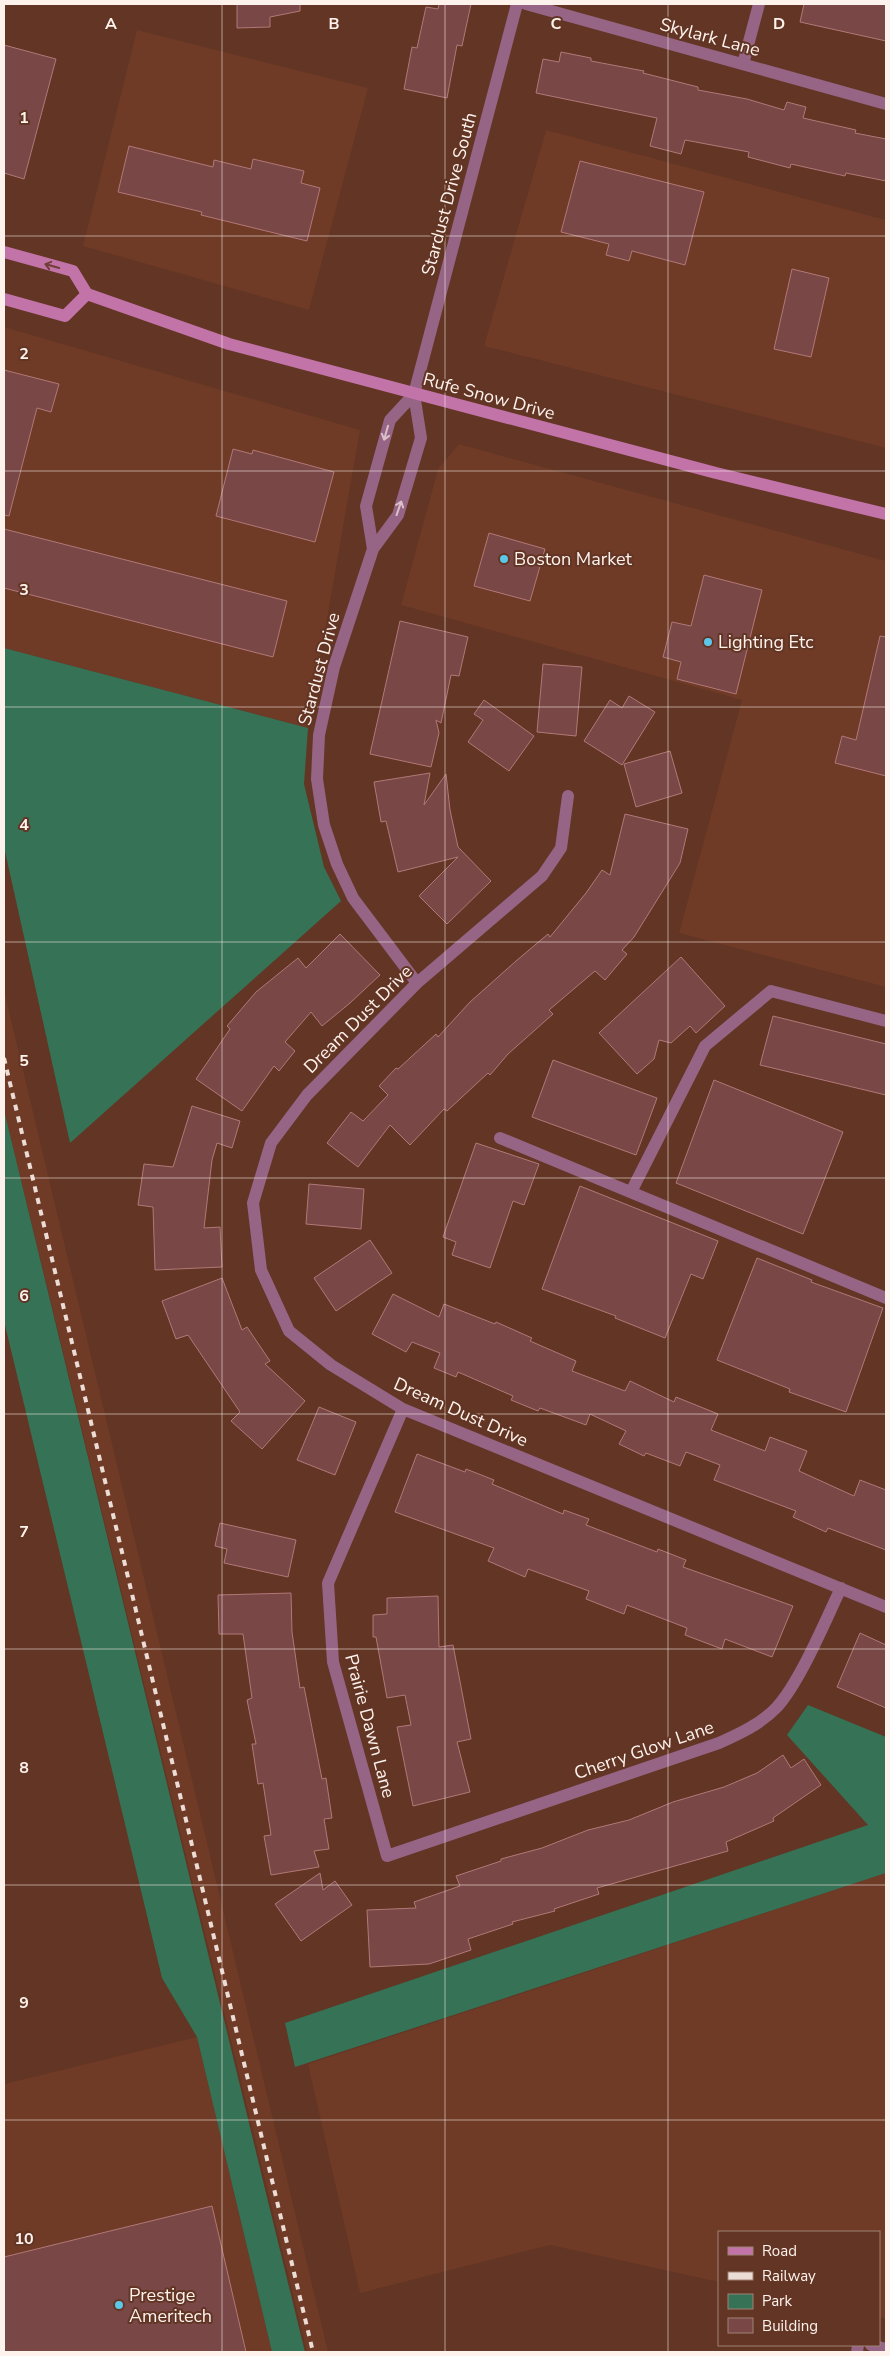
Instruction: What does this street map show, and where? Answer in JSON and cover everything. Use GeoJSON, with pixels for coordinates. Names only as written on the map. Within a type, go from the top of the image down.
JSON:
{"type":"FeatureCollection","features":[{"type":"Feature","properties":{"kind":"main road"},"geometry":{"type":"LineString","coordinates":[[4,252],[73,271],[87,294],[65,316],[4,299]]}},
{"type":"Feature","properties":{"kind":"main road","name":"Rufe Snow Drive"},"geometry":{"type":"LineString","coordinates":[[87,294],[229,344],[716,473],[886,514]]}},
{"type":"Feature","properties":{"kind":"street","name":"Stardust Drive South"},"geometry":{"type":"LineString","coordinates":[[414,394],[517,4]]}},
{"type":"Feature","properties":{"kind":"street","name":"Skylark Lane"},"geometry":{"type":"LineString","coordinates":[[526,4],[886,104]]}},
{"type":"Feature","properties":{"kind":"street"},"geometry":{"type":"LineString","coordinates":[[743,64],[759,4]]}},
{"type":"Feature","properties":{"kind":"street","name":"Stardust Drive"},"geometry":{"type":"LineString","coordinates":[[373,549],[366,506],[390,420],[414,394]]}},
{"type":"Feature","properties":{"kind":"street","name":"Stardust Drive"},"geometry":{"type":"LineString","coordinates":[[414,394],[421,438],[398,515],[373,549],[334,667],[319,735],[317,779],[324,825],[337,864],[353,898],[417,983]]}},
{"type":"Feature","properties":{"kind":"street","name":"Dream Dust Drive"},"geometry":{"type":"LineString","coordinates":[[568,796],[561,848],[542,876],[417,983],[307,1096],[270,1143],[253,1203],[261,1270],[289,1331],[331,1365],[403,1409],[886,1607]]}},
{"type":"Feature","properties":{"kind":"street"},"geometry":{"type":"LineString","coordinates":[[631,1192],[705,1046],[771,991],[886,1021]]}},
{"type":"Feature","properties":{"kind":"street"},"geometry":{"type":"LineString","coordinates":[[500,1138],[886,1298]]}},
{"type":"Feature","properties":{"kind":"street","name":"Prairie Dawn Lane"},"geometry":{"type":"LineString","coordinates":[[386,1856],[333,1662],[328,1583],[403,1409]]}},
{"type":"Feature","properties":{"kind":"street","name":"Cherry Glow Lane"},"geometry":{"type":"LineString","coordinates":[[386,1856],[719,1743],[751,1728],[777,1707],[793,1684],[840,1588]]}},
{"type":"Feature","properties":{"kind":"shaded area"},"geometry":{"type":"Polygon","coordinates":[[[137,30],[368,88],[309,310],[83,246],[137,30]]]}},
{"type":"Feature","properties":{"kind":"shaded area"},"geometry":{"type":"Polygon","coordinates":[[[546,130],[886,220],[886,448],[484,346],[546,130]]]}},
{"type":"Feature","properties":{"kind":"shaded area"},"geometry":{"type":"Polygon","coordinates":[[[4,327],[360,430],[308,728],[4,648],[4,327]]]}},
{"type":"Feature","properties":{"kind":"shaded area"},"geometry":{"type":"Polygon","coordinates":[[[459,444],[886,561],[886,987],[679,933],[742,700],[401,605],[438,469],[459,444]]]}},
{"type":"Feature","properties":{"kind":"shaded area"},"geometry":{"type":"Polygon","coordinates":[[[4,990],[328,2352],[307,2352],[4,1110],[4,990]]]}},
{"type":"Feature","properties":{"kind":"shaded area"},"geometry":{"type":"Polygon","coordinates":[[[886,1873],[886,2319],[880,2317],[880,2231],[718,2231],[718,2282],[550,2245],[360,2293],[308,2064],[886,1873]]]}},
{"type":"Feature","properties":{"kind":"shaded area"},"geometry":{"type":"Polygon","coordinates":[[[197,2037],[272,2352],[4,2352],[4,2084],[197,2037]]]}},
{"type":"Feature","properties":{"kind":"green space"},"geometry":{"type":"Polygon","coordinates":[[[4,648],[308,728],[304,784],[324,867],[341,901],[70,1143],[4,847],[4,648]]]}},
{"type":"Feature","properties":{"kind":"green space"},"geometry":{"type":"Polygon","coordinates":[[[4,1110],[305,2352],[272,2352],[197,2037],[162,1978],[4,1321],[4,1110]]]}},
{"type":"Feature","properties":{"kind":"green space"},"geometry":{"type":"Polygon","coordinates":[[[808,1705],[886,1737],[886,1873],[295,2067],[285,2023],[868,1825],[787,1735],[808,1705]]]}},
{"type":"Feature","properties":{"kind":"building"},"geometry":{"type":"Polygon","coordinates":[[[237,4],[300,4],[300,11],[270,17],[270,27],[237,28],[237,4]]]}},
{"type":"Feature","properties":{"kind":"building"},"geometry":{"type":"Polygon","coordinates":[[[439,4],[471,4],[462,46],[457,45],[447,98],[404,89],[412,47],[417,48],[426,7],[438,9],[439,4]]]}},
{"type":"Feature","properties":{"kind":"building"},"geometry":{"type":"Polygon","coordinates":[[[804,4],[886,4],[886,41],[800,22],[804,4]]]}},
{"type":"Feature","properties":{"kind":"building"},"geometry":{"type":"Polygon","coordinates":[[[4,45],[56,59],[24,179],[4,173],[4,45]]]}},
{"type":"Feature","properties":{"kind":"building"},"geometry":{"type":"Polygon","coordinates":[[[561,52],[591,58],[591,61],[644,71],[643,73],[698,87],[698,90],[747,99],[784,110],[787,102],[806,107],[803,118],[856,130],[855,133],[886,139],[886,181],[846,173],[845,176],[791,164],[790,168],[748,157],[749,152],[685,140],[681,154],[650,146],[657,118],[536,93],[543,59],[559,62],[561,52]]]}},
{"type":"Feature","properties":{"kind":"building"},"geometry":{"type":"Polygon","coordinates":[[[129,146],[213,167],[214,160],[251,169],[253,159],[304,171],[301,183],[320,188],[307,241],[201,215],[202,212],[118,192],[129,146]]]}},
{"type":"Feature","properties":{"kind":"building"},"geometry":{"type":"Polygon","coordinates":[[[580,161],[704,192],[685,265],[632,251],[629,261],[606,255],[609,244],[561,232],[580,161]]]}},
{"type":"Feature","properties":{"kind":"building"},"geometry":{"type":"Polygon","coordinates":[[[792,269],[829,278],[811,357],[774,349],[792,269]]]}},
{"type":"Feature","properties":{"kind":"building"},"geometry":{"type":"Polygon","coordinates":[[[4,370],[59,384],[51,412],[37,408],[9,516],[4,515],[4,370]]]}},
{"type":"Feature","properties":{"kind":"building"},"geometry":{"type":"Polygon","coordinates":[[[233,449],[252,454],[253,450],[334,472],[315,542],[216,516],[233,449]]]}},
{"type":"Feature","properties":{"kind":"building"},"geometry":{"type":"Polygon","coordinates":[[[4,529],[287,601],[273,657],[4,588],[4,529]]]}},
{"type":"Feature","properties":{"kind":"building"},"geometry":{"type":"Polygon","coordinates":[[[489,533],[545,549],[530,601],[474,586],[489,533]]]}},
{"type":"Feature","properties":{"kind":"building","name":"Lighting Etc"},"geometry":{"type":"Polygon","coordinates":[[[704,575],[762,590],[736,694],[677,679],[681,662],[663,657],[672,622],[691,626],[704,575]]]}},
{"type":"Feature","properties":{"kind":"building"},"geometry":{"type":"Polygon","coordinates":[[[400,621],[468,637],[459,676],[451,675],[441,723],[436,720],[439,733],[431,767],[370,754],[400,621]]]}},
{"type":"Feature","properties":{"kind":"building"},"geometry":{"type":"Polygon","coordinates":[[[880,636],[886,637],[886,776],[835,763],[842,736],[856,740],[880,636]]]}},
{"type":"Feature","properties":{"kind":"building"},"geometry":{"type":"Polygon","coordinates":[[[543,664],[582,667],[576,736],[537,732],[543,664]]]}},
{"type":"Feature","properties":{"kind":"building"},"geometry":{"type":"Polygon","coordinates":[[[629,696],[655,712],[622,765],[584,741],[610,700],[622,708],[629,696]]]}},
{"type":"Feature","properties":{"kind":"building"},"geometry":{"type":"Polygon","coordinates":[[[484,700],[534,736],[509,771],[468,742],[483,720],[474,714],[484,700]]]}},
{"type":"Feature","properties":{"kind":"building"},"geometry":{"type":"Polygon","coordinates":[[[670,751],[682,793],[636,807],[624,764],[670,751]]]}},
{"type":"Feature","properties":{"kind":"building"},"geometry":{"type":"Polygon","coordinates":[[[430,773],[424,805],[446,774],[450,810],[458,847],[491,881],[447,924],[419,896],[458,857],[398,872],[386,821],[381,822],[374,782],[430,773]]]}},
{"type":"Feature","properties":{"kind":"building"},"geometry":{"type":"Polygon","coordinates":[[[625,814],[688,829],[680,863],[634,937],[622,950],[627,954],[605,980],[595,971],[549,1010],[553,1014],[508,1054],[490,1075],[488,1073],[447,1111],[444,1109],[410,1145],[390,1125],[358,1167],[327,1143],[351,1112],[363,1121],[388,1095],[379,1086],[396,1068],[398,1069],[436,1034],[438,1037],[470,1002],[516,961],[548,934],[550,937],[602,870],[610,875],[625,814]]]}},
{"type":"Feature","properties":{"kind":"building"},"geometry":{"type":"Polygon","coordinates":[[[340,934],[380,975],[322,1026],[311,1012],[285,1042],[295,1051],[279,1071],[274,1066],[242,1111],[196,1079],[230,1029],[227,1026],[256,992],[298,958],[306,968],[340,934]]]}},
{"type":"Feature","properties":{"kind":"building"},"geometry":{"type":"Polygon","coordinates":[[[681,957],[725,1006],[696,1033],[690,1026],[671,1043],[659,1040],[654,1059],[637,1074],[599,1033],[681,957]]]}},
{"type":"Feature","properties":{"kind":"building"},"geometry":{"type":"Polygon","coordinates":[[[773,1016],[886,1044],[886,1095],[760,1065],[773,1016]]]}},
{"type":"Feature","properties":{"kind":"building"},"geometry":{"type":"Polygon","coordinates":[[[553,1060],[657,1098],[636,1155],[532,1117],[553,1060]]]}},
{"type":"Feature","properties":{"kind":"building"},"geometry":{"type":"Polygon","coordinates":[[[714,1080],[843,1132],[803,1234],[676,1183],[714,1080]]]}},
{"type":"Feature","properties":{"kind":"building"},"geometry":{"type":"Polygon","coordinates":[[[192,1106],[240,1121],[232,1148],[217,1143],[212,1160],[204,1228],[220,1227],[222,1267],[155,1270],[153,1207],[138,1205],[144,1164],[173,1167],[192,1106]]]}},
{"type":"Feature","properties":{"kind":"building"},"geometry":{"type":"Polygon","coordinates":[[[476,1143],[539,1164],[524,1205],[513,1201],[490,1268],[452,1255],[456,1242],[443,1237],[476,1143]]]}},
{"type":"Feature","properties":{"kind":"building"},"geometry":{"type":"Polygon","coordinates":[[[309,1184],[364,1189],[361,1229],[306,1224],[309,1184]]]}},
{"type":"Feature","properties":{"kind":"building"},"geometry":{"type":"Polygon","coordinates":[[[580,1186],[718,1241],[703,1279],[691,1274],[665,1338],[615,1318],[616,1316],[542,1289],[580,1186]]]}},
{"type":"Feature","properties":{"kind":"building"},"geometry":{"type":"Polygon","coordinates":[[[370,1240],[392,1273],[336,1311],[314,1278],[370,1240]]]}},
{"type":"Feature","properties":{"kind":"building"},"geometry":{"type":"Polygon","coordinates":[[[757,1258],[812,1280],[811,1282],[883,1308],[846,1412],[789,1392],[790,1389],[717,1360],[757,1258]]]}},
{"type":"Feature","properties":{"kind":"building"},"geometry":{"type":"Polygon","coordinates":[[[222,1278],[242,1330],[247,1327],[270,1361],[265,1364],[305,1401],[262,1449],[231,1421],[240,1412],[188,1335],[176,1339],[162,1301],[222,1278]]]}},
{"type":"Feature","properties":{"kind":"building"},"geometry":{"type":"Polygon","coordinates":[[[393,1294],[439,1317],[444,1304],[495,1324],[496,1322],[532,1338],[530,1341],[576,1361],[572,1371],[625,1391],[630,1381],[674,1402],[676,1397],[718,1414],[711,1430],[765,1451],[770,1437],[807,1451],[799,1471],[854,1496],[860,1480],[886,1490],[886,1550],[828,1528],[826,1532],[793,1517],[796,1511],[714,1480],[720,1465],[686,1452],[680,1466],[646,1453],[644,1456],[619,1444],[626,1431],[590,1414],[586,1425],[540,1408],[538,1411],[511,1400],[513,1396],[458,1372],[456,1377],[434,1368],[440,1353],[412,1342],[406,1352],[372,1334],[393,1294]]]}},
{"type":"Feature","properties":{"kind":"building"},"geometry":{"type":"Polygon","coordinates":[[[319,1407],[356,1422],[335,1475],[297,1460],[319,1407]]]}},
{"type":"Feature","properties":{"kind":"building"},"geometry":{"type":"Polygon","coordinates":[[[417,1454],[465,1472],[466,1469],[494,1480],[492,1484],[563,1514],[564,1510],[589,1519],[586,1525],[657,1552],[658,1549],[686,1560],[683,1567],[793,1606],[772,1657],[725,1639],[722,1649],[685,1635],[687,1628],[627,1605],[624,1614],[586,1599],[589,1591],[528,1569],[525,1577],[488,1561],[494,1548],[395,1512],[417,1454]]]}},
{"type":"Feature","properties":{"kind":"building"},"geometry":{"type":"Polygon","coordinates":[[[220,1523],[296,1540],[288,1577],[224,1563],[227,1549],[215,1546],[220,1523]]]}},
{"type":"Feature","properties":{"kind":"building"},"geometry":{"type":"Polygon","coordinates":[[[291,1593],[292,1632],[300,1688],[304,1687],[322,1779],[326,1778],[332,1818],[324,1819],[329,1849],[314,1851],[319,1867],[271,1875],[264,1836],[271,1835],[263,1783],[258,1784],[252,1744],[256,1744],[247,1700],[252,1698],[243,1634],[219,1634],[218,1595],[291,1593]]]}},
{"type":"Feature","properties":{"kind":"building"},"geometry":{"type":"Polygon","coordinates":[[[438,1596],[439,1647],[453,1645],[471,1739],[457,1742],[470,1792],[413,1806],[397,1727],[411,1725],[405,1695],[387,1698],[376,1637],[373,1637],[373,1615],[387,1614],[387,1598],[438,1596]]]}},
{"type":"Feature","properties":{"kind":"building"},"geometry":{"type":"Polygon","coordinates":[[[860,1633],[886,1645],[886,1708],[837,1687],[860,1633]]]}},
{"type":"Feature","properties":{"kind":"building"},"geometry":{"type":"Polygon","coordinates":[[[783,1755],[791,1768],[804,1759],[821,1785],[773,1818],[774,1821],[726,1842],[728,1851],[597,1888],[599,1894],[554,1909],[555,1911],[512,1922],[513,1924],[468,1939],[471,1950],[429,1964],[370,1967],[367,1910],[416,1908],[414,1902],[460,1886],[456,1876],[501,1861],[501,1859],[542,1848],[588,1830],[629,1820],[673,1802],[724,1787],[757,1773],[783,1755]]]}},
{"type":"Feature","properties":{"kind":"building"},"geometry":{"type":"Polygon","coordinates":[[[320,1873],[323,1890],[335,1881],[352,1905],[301,1941],[275,1904],[320,1873]]]}},
{"type":"Feature","properties":{"kind":"building","name":"Prestige Ameritech"},"geometry":{"type":"Polygon","coordinates":[[[212,2206],[246,2352],[4,2352],[4,2257],[212,2206]]]}},
{"type":"Feature","properties":{"kind":"railway"},"geometry":{"type":"LineString","coordinates":[[4,1058],[313,2352]]}},
{"type":"Feature","properties":{"kind":"place","name":"Boston Market"},"geometry":{"type":"Point","coordinates":[504,559]}},
{"type":"Feature","properties":{"kind":"place","name":"Lighting Etc"},"geometry":{"type":"Point","coordinates":[708,642]}},
{"type":"Feature","properties":{"kind":"place","name":"Prestige Ameritech"},"geometry":{"type":"Point","coordinates":[119,2305]}}]}
